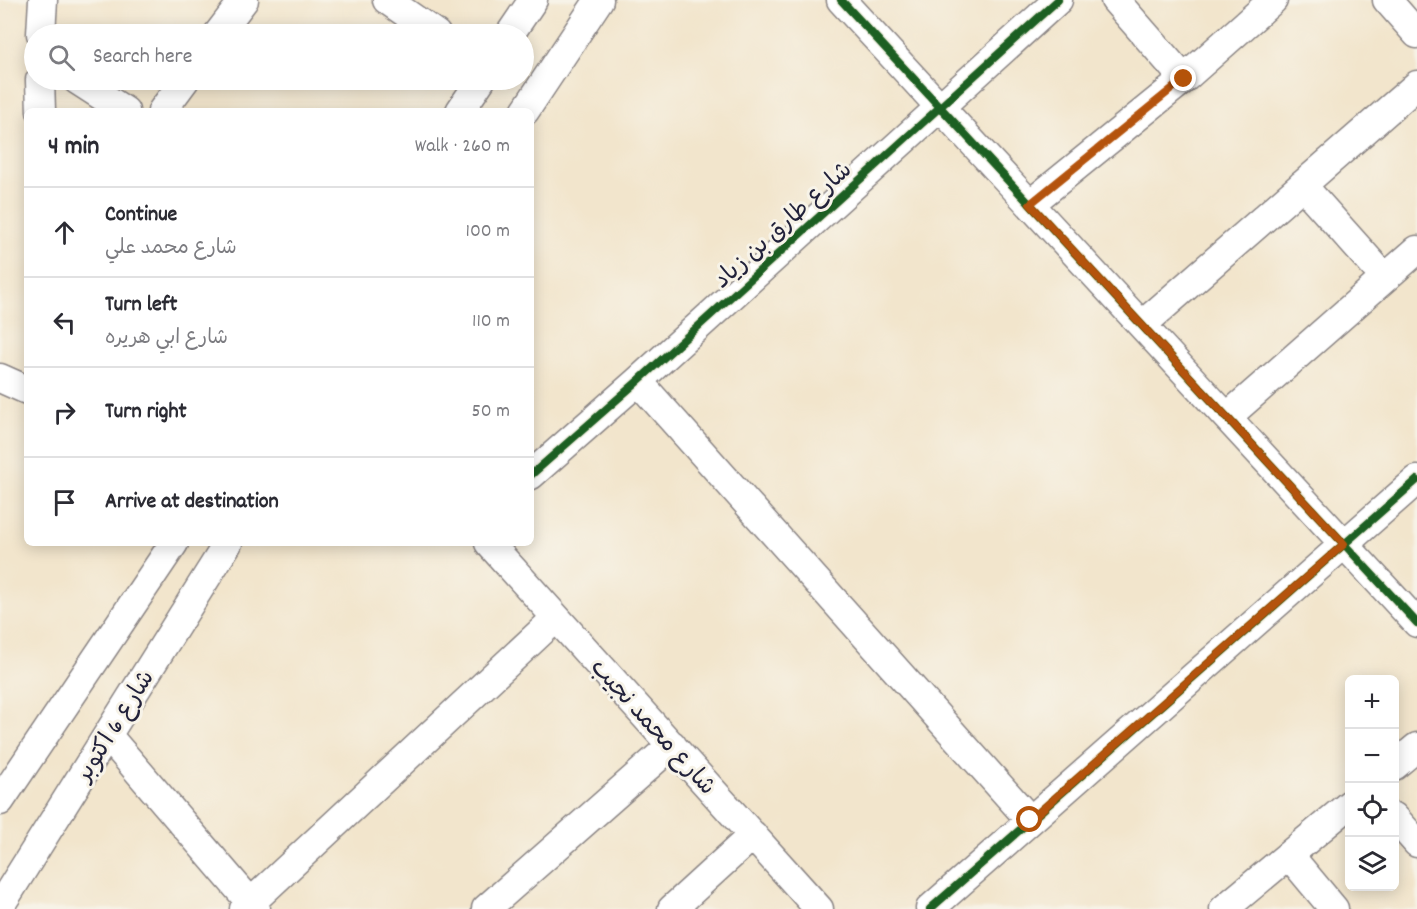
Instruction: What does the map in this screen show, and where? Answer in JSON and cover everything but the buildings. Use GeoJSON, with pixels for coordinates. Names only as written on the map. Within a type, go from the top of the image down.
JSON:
{"type":"FeatureCollection","features":[{"type":"Feature","properties":{"kind":"street"},"geometry":{"type":"LineString","coordinates":[[42,24],[43,0]]}},
{"type":"Feature","properties":{"kind":"street"},"geometry":{"type":"LineString","coordinates":[[226,24],[244,0]]}},
{"type":"Feature","properties":{"kind":"street"},"geometry":{"type":"LineString","coordinates":[[387,0],[422,24]]}},
{"type":"Feature","properties":{"kind":"street"},"geometry":{"type":"LineString","coordinates":[[517,24],[533,0]]}},
{"type":"Feature","properties":{"kind":"street"},"geometry":{"type":"LineString","coordinates":[[527,108],[599,0]]}},
{"type":"Feature","properties":{"kind":"street","name":"شارع طارق بن زياد"},"geometry":{"type":"LineString","coordinates":[[534,472],[1058,0]]}},
{"type":"Feature","properties":{"kind":"street"},"geometry":{"type":"LineString","coordinates":[[1115,0],[1184,79]]}},
{"type":"Feature","properties":{"kind":"street"},"geometry":{"type":"LineString","coordinates":[[1030,204],[1184,79],[1273,0]]}},
{"type":"Feature","properties":{"kind":"street"},"geometry":{"type":"LineString","coordinates":[[1387,0],[1417,34]]}},
{"type":"Feature","properties":{"kind":"street"},"geometry":{"type":"LineString","coordinates":[[845,1],[1417,623]]}},
{"type":"Feature","properties":{"kind":"street"},"geometry":{"type":"LineString","coordinates":[[1142,325],[1417,85]]}},
{"type":"Feature","properties":{"kind":"street"},"geometry":{"type":"LineString","coordinates":[[40,90],[40,108]]}},
{"type":"Feature","properties":{"kind":"street"},"geometry":{"type":"LineString","coordinates":[[92,90],[120,108]]}},
{"type":"Feature","properties":{"kind":"street"},"geometry":{"type":"LineString","coordinates":[[164,108],[178,90]]}},
{"type":"Feature","properties":{"kind":"street"},"geometry":{"type":"LineString","coordinates":[[462,108],[474,90]]}},
{"type":"Feature","properties":{"kind":"street"},"geometry":{"type":"LineString","coordinates":[[1302,185],[1385,278]]}},
{"type":"Feature","properties":{"kind":"street"},"geometry":{"type":"LineString","coordinates":[[1227,417],[1417,250]]}},
{"type":"Feature","properties":{"kind":"street"},"geometry":{"type":"LineString","coordinates":[[0,378],[24,389]]}},
{"type":"Feature","properties":{"kind":"street"},"geometry":{"type":"LineString","coordinates":[[638,381],[1030,820]]}},
{"type":"Feature","properties":{"kind":"street"},"geometry":{"type":"LineString","coordinates":[[930,909],[1417,480]]}},
{"type":"Feature","properties":{"kind":"street","name":"شارع 6 اكتوبر"},"geometry":{"type":"LineString","coordinates":[[0,801],[172,546]]}},
{"type":"Feature","properties":{"kind":"street","name":"شارع 6 اكتوبر"},"geometry":{"type":"LineString","coordinates":[[0,906],[226,546]]}},
{"type":"Feature","properties":{"kind":"street","name":"شارع محمد نجيب"},"geometry":{"type":"LineString","coordinates":[[492,546],[819,909]]}},
{"type":"Feature","properties":{"kind":"street"},"geometry":{"type":"LineString","coordinates":[[108,736],[250,907],[556,618]]}},
{"type":"Feature","properties":{"kind":"street"},"geometry":{"type":"LineString","coordinates":[[486,909],[672,745]]}},
{"type":"Feature","properties":{"kind":"street"},"geometry":{"type":"LineString","coordinates":[[1399,763],[1417,747]]}},
{"type":"Feature","properties":{"kind":"street"},"geometry":{"type":"LineString","coordinates":[[1224,909],[1345,808]]}},
{"type":"Feature","properties":{"kind":"street"},"geometry":{"type":"LineString","coordinates":[[1399,822],[1417,843]]}},
{"type":"Feature","properties":{"kind":"street"},"geometry":{"type":"LineString","coordinates":[[672,909],[753,835]]}},
{"type":"Feature","properties":{"kind":"street"},"geometry":{"type":"LineString","coordinates":[[1289,855],[1334,909]]}},
{"type":"Feature","properties":{"kind":"cycle path"},"geometry":{"type":"LineString","coordinates":[[841,0],[1417,623]]}},
{"type":"Feature","properties":{"kind":"cycle path"},"geometry":{"type":"LineString","coordinates":[[534,472],[1058,0]]}},
{"type":"Feature","properties":{"kind":"cycle path"},"geometry":{"type":"LineString","coordinates":[[930,909],[1417,480]]}},
{"type":"Feature","properties":{"kind":"route"},"geometry":{"type":"LineString","coordinates":[[1030,820],[1344,544],[1030,204],[1184,79]]}}]}
